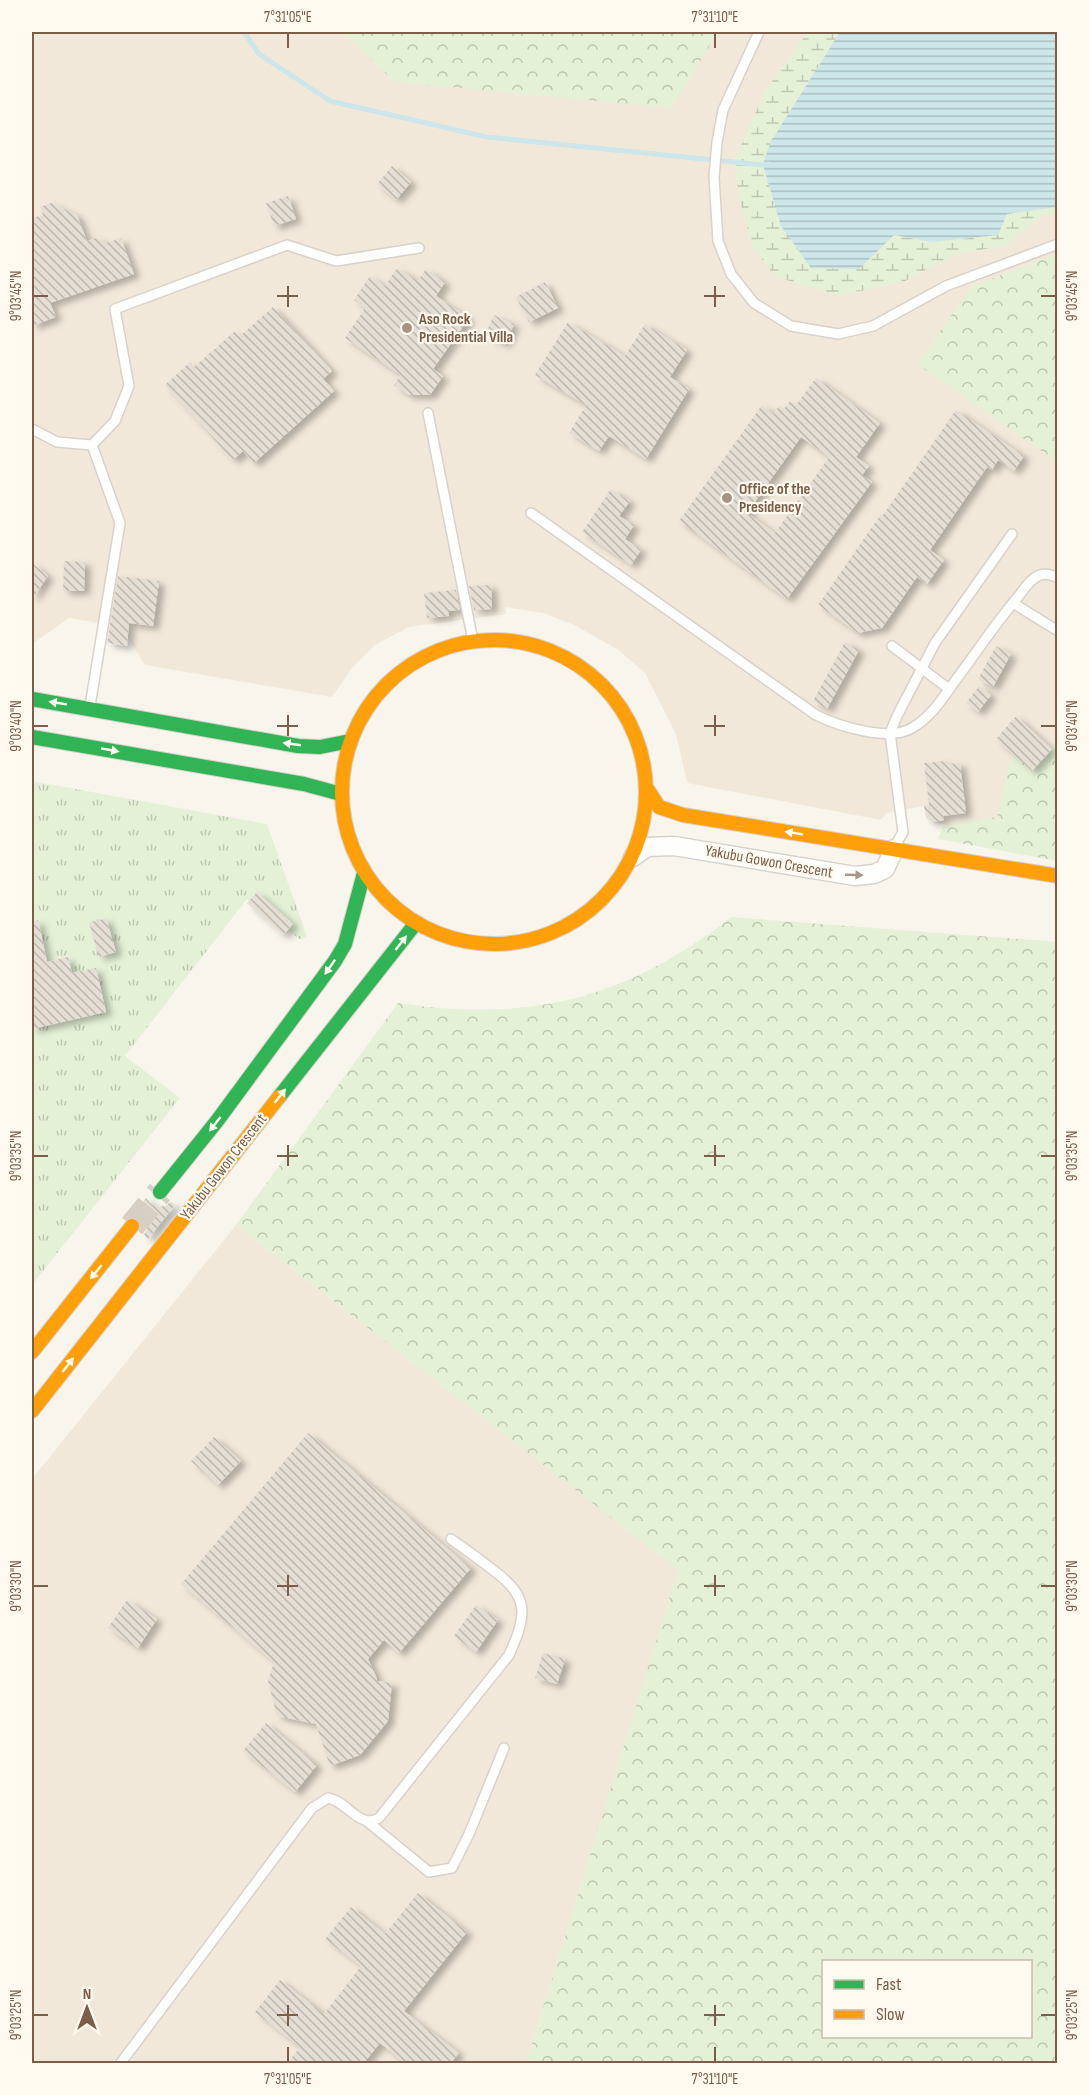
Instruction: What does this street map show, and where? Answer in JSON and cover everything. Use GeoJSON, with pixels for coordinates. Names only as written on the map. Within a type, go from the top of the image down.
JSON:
{"type":"FeatureCollection","features":[{"type":"Feature","properties":{"kind":"street"},"geometry":{"type":"LineString","coordinates":[[473,641],[525,642],[573,661],[613,695],[639,740],[648,790],[644,824],[633,856],[610,892],[578,919],[539,937],[498,944],[456,939],[416,923],[392,905],[364,873],[347,836],[341,794],[343,767],[350,741],[369,704],[397,674],[433,652],[473,641]]}},
{"type":"Feature","properties":{"kind":"street"},"geometry":{"type":"LineString","coordinates":[[32,699],[298,746],[320,747],[350,741]]}},
{"type":"Feature","properties":{"kind":"street"},"geometry":{"type":"LineString","coordinates":[[32,737],[304,784],[341,794]]}},
{"type":"Feature","properties":{"kind":"street","name":"Yakubu Gowon Crescent"},"geometry":{"type":"LineString","coordinates":[[648,790],[659,807],[683,815],[1058,876]]}},
{"type":"Feature","properties":{"kind":"street","name":"Yakubu Gowon Crescent"},"geometry":{"type":"LineString","coordinates":[[633,856],[647,847],[674,846],[855,876],[874,874],[885,869],[894,849]]}},
{"type":"Feature","properties":{"kind":"street"},"geometry":{"type":"LineString","coordinates":[[160,1192],[217,1121],[335,961],[345,944],[364,873]]}},
{"type":"Feature","properties":{"kind":"street","name":"Yakubu Gowon Crescent"},"geometry":{"type":"LineString","coordinates":[[32,1411],[416,923]]}},
{"type":"Feature","properties":{"kind":"street"},"geometry":{"type":"LineString","coordinates":[[32,1352],[132,1226]]}},
{"type":"Feature","properties":{"kind":"lane"},"geometry":{"type":"LineString","coordinates":[[759,32],[723,110],[714,177],[718,241],[731,273],[754,303],[791,326],[838,334],[873,326],[946,286],[1058,244]]}},
{"type":"Feature","properties":{"kind":"lane"},"geometry":{"type":"LineString","coordinates":[[32,429],[57,442],[92,445],[115,422],[129,386],[115,309],[287,245],[336,261],[419,248]]}},
{"type":"Feature","properties":{"kind":"lane"},"geometry":{"type":"LineString","coordinates":[[428,413],[473,641]]}},
{"type":"Feature","properties":{"kind":"lane"},"geometry":{"type":"LineString","coordinates":[[89,708],[120,523],[92,445]]}},
{"type":"Feature","properties":{"kind":"lane"},"geometry":{"type":"LineString","coordinates":[[531,513],[816,715],[835,725],[890,733],[911,729],[935,710],[1033,579],[1041,574],[1058,578]]}},
{"type":"Feature","properties":{"kind":"lane"},"geometry":{"type":"LineString","coordinates":[[894,849],[903,832],[890,733],[935,643],[1012,534]]}},
{"type":"Feature","properties":{"kind":"lane"},"geometry":{"type":"LineString","coordinates":[[1013,603],[1058,631]]}},
{"type":"Feature","properties":{"kind":"lane"},"geometry":{"type":"LineString","coordinates":[[892,646],[949,689]]}},
{"type":"Feature","properties":{"kind":"lane"},"geometry":{"type":"LineString","coordinates":[[368,1822],[380,1818],[509,1655],[517,1637],[522,1612],[518,1593],[510,1583],[451,1539]]}},
{"type":"Feature","properties":{"kind":"lane"},"geometry":{"type":"LineString","coordinates":[[120,2064],[312,1808],[328,1798],[336,1799],[429,1872],[452,1868],[469,1834],[504,1749]]}},
{"type":"Feature","properties":{"kind":"shaded area","name":"Aso Rock Presidential Villa"},"geometry":{"type":"Polygon","coordinates":[[[32,32],[1057,32],[1057,846],[932,822],[926,817],[924,806],[887,813],[881,820],[687,783],[676,734],[645,673],[617,649],[574,625],[543,613],[505,607],[506,614],[409,627],[375,645],[352,668],[332,697],[145,665],[120,626],[69,618],[32,644],[32,32]]]}},
{"type":"Feature","properties":{"kind":"shaded area"},"geometry":{"type":"Polygon","coordinates":[[[236,1225],[679,1570],[526,2063],[32,2064],[32,1479],[236,1225]]]}},
{"type":"Feature","properties":{"kind":"green space"},"geometry":{"type":"Polygon","coordinates":[[[342,32],[718,32],[672,108],[395,82],[342,32]]]}},
{"type":"Feature","properties":{"kind":"green space"},"geometry":{"type":"Polygon","coordinates":[[[808,32],[840,32],[770,143],[859,269],[894,235],[932,242],[998,235],[1007,214],[1057,207],[1057,213],[1043,214],[1006,245],[954,255],[905,281],[838,296],[774,276],[752,245],[740,201],[734,162],[765,91],[808,32]]]}},
{"type":"Feature","properties":{"kind":"green space"},"geometry":{"type":"Polygon","coordinates":[[[1057,254],[1057,462],[917,364],[972,286],[1057,254]]]}},
{"type":"Feature","properties":{"kind":"green space"},"geometry":{"type":"Polygon","coordinates":[[[1057,744],[1057,861],[938,839],[943,826],[997,817],[1011,758],[1057,744]]]}},
{"type":"Feature","properties":{"kind":"green space"},"geometry":{"type":"Polygon","coordinates":[[[32,781],[267,824],[307,936],[301,940],[247,899],[125,1056],[180,1098],[32,1285],[32,781]]]}},
{"type":"Feature","properties":{"kind":"green space"},"geometry":{"type":"Polygon","coordinates":[[[731,917],[1057,942],[1057,2063],[526,2063],[678,1570],[236,1225],[398,1003],[491,1010],[534,1006],[575,998],[614,986],[654,968],[692,945],[731,917]]]}},
{"type":"Feature","properties":{"kind":"water"},"geometry":{"type":"Polygon","coordinates":[[[840,32],[1057,32],[1057,207],[1007,214],[998,235],[932,242],[894,235],[859,269],[811,268],[781,226],[763,165],[770,143],[840,32]]]}},
{"type":"Feature","properties":{"kind":"building"},"geometry":{"type":"Polygon","coordinates":[[[392,166],[411,182],[396,200],[377,184],[392,166]]]}},
{"type":"Feature","properties":{"kind":"building"},"geometry":{"type":"Polygon","coordinates":[[[288,196],[296,219],[274,226],[266,203],[288,196]]]}},
{"type":"Feature","properties":{"kind":"building"},"geometry":{"type":"Polygon","coordinates":[[[51,203],[77,215],[87,241],[96,238],[106,243],[121,238],[134,274],[50,303],[56,317],[32,326],[32,218],[43,215],[40,207],[51,203]]]}},
{"type":"Feature","properties":{"kind":"building","name":"Aso Rock Presidential Villa"},"geometry":{"type":"Polygon","coordinates":[[[397,268],[418,281],[426,269],[445,282],[436,296],[469,318],[433,369],[443,376],[430,395],[409,395],[394,385],[401,375],[345,338],[365,308],[354,300],[370,276],[385,286],[397,268]]]}},
{"type":"Feature","properties":{"kind":"building"},"geometry":{"type":"Polygon","coordinates":[[[545,282],[558,308],[529,322],[516,297],[545,282]]]}},
{"type":"Feature","properties":{"kind":"building"},"geometry":{"type":"Polygon","coordinates":[[[273,307],[332,371],[323,379],[334,391],[254,463],[243,451],[233,460],[165,385],[190,362],[194,367],[235,331],[240,336],[273,307]]]}},
{"type":"Feature","properties":{"kind":"building"},"geometry":{"type":"Polygon","coordinates":[[[494,315],[514,324],[505,344],[485,335],[494,315]]]}},
{"type":"Feature","properties":{"kind":"building"},"geometry":{"type":"Polygon","coordinates":[[[568,322],[625,356],[645,324],[687,350],[670,377],[689,389],[646,459],[609,436],[599,451],[569,433],[586,405],[535,375],[568,322]]]}},
{"type":"Feature","properties":{"kind":"building","name":"Office of the Presidency"},"geometry":{"type":"Polygon","coordinates":[[[816,378],[880,423],[856,457],[869,466],[862,475],[872,482],[787,599],[679,521],[762,405],[774,414],[779,406],[784,409],[790,401],[796,405],[816,378]],[[801,437],[747,513],[775,533],[829,457],[801,437]]]}},
{"type":"Feature","properties":{"kind":"building","name":"Office of the Presidency"},"geometry":{"type":"Polygon","coordinates":[[[956,410],[1024,456],[1014,471],[998,460],[992,470],[987,467],[930,550],[944,560],[927,584],[917,577],[882,628],[858,633],[818,605],[956,410]]]}},
{"type":"Feature","properties":{"kind":"building"},"geometry":{"type":"Polygon","coordinates":[[[611,489],[630,501],[619,516],[634,525],[625,539],[641,550],[631,565],[582,532],[611,489]]]}},
{"type":"Feature","properties":{"kind":"building"},"geometry":{"type":"Polygon","coordinates":[[[64,561],[85,562],[84,591],[63,591],[64,561]]]}},
{"type":"Feature","properties":{"kind":"building"},"geometry":{"type":"Polygon","coordinates":[[[32,563],[48,576],[32,599],[32,563]]]}},
{"type":"Feature","properties":{"kind":"building"},"geometry":{"type":"Polygon","coordinates":[[[118,576],[159,581],[153,626],[129,623],[127,646],[107,643],[118,576]]]}},
{"type":"Feature","properties":{"kind":"building"},"geometry":{"type":"Polygon","coordinates":[[[491,585],[492,609],[474,610],[469,586],[491,585]]]}},
{"type":"Feature","properties":{"kind":"building"},"geometry":{"type":"Polygon","coordinates":[[[456,590],[460,610],[448,611],[449,616],[427,618],[424,593],[456,590]]]}},
{"type":"Feature","properties":{"kind":"building"},"geometry":{"type":"Polygon","coordinates":[[[845,642],[859,650],[827,709],[813,701],[845,642]]]}},
{"type":"Feature","properties":{"kind":"building"},"geometry":{"type":"Polygon","coordinates":[[[996,646],[1011,654],[993,687],[978,679],[996,646]]]}},
{"type":"Feature","properties":{"kind":"building"},"geometry":{"type":"Polygon","coordinates":[[[979,686],[991,695],[978,712],[966,703],[979,686]]]}},
{"type":"Feature","properties":{"kind":"building"},"geometry":{"type":"Polygon","coordinates":[[[1016,716],[1052,749],[1032,771],[996,739],[1016,716]]]}},
{"type":"Feature","properties":{"kind":"building"},"geometry":{"type":"Polygon","coordinates":[[[947,761],[947,764],[960,763],[966,813],[943,816],[944,820],[932,822],[926,817],[924,806],[929,805],[924,763],[947,761]]]}},
{"type":"Feature","properties":{"kind":"building"},"geometry":{"type":"Polygon","coordinates":[[[257,892],[293,924],[283,935],[247,903],[257,892]]]}},
{"type":"Feature","properties":{"kind":"building"},"geometry":{"type":"Polygon","coordinates":[[[106,918],[116,952],[99,957],[89,923],[106,918]]]}},
{"type":"Feature","properties":{"kind":"building"},"geometry":{"type":"Polygon","coordinates":[[[38,920],[47,962],[68,957],[72,973],[96,968],[106,1012],[32,1029],[32,921],[38,920]]]}},
{"type":"Feature","properties":{"kind":"building"},"geometry":{"type":"Polygon","coordinates":[[[146,1198],[157,1207],[171,1202],[175,1205],[148,1239],[144,1235],[147,1228],[146,1220],[135,1212],[146,1198]]]}},
{"type":"Feature","properties":{"kind":"building"},"geometry":{"type":"Polygon","coordinates":[[[308,1433],[471,1568],[399,1653],[384,1640],[368,1659],[376,1681],[392,1683],[388,1721],[360,1755],[330,1766],[316,1724],[277,1716],[268,1681],[274,1662],[181,1584],[308,1433]]]}},
{"type":"Feature","properties":{"kind":"building"},"geometry":{"type":"Polygon","coordinates":[[[214,1437],[241,1461],[218,1485],[191,1461],[214,1437]]]}},
{"type":"Feature","properties":{"kind":"building"},"geometry":{"type":"Polygon","coordinates":[[[127,1600],[157,1619],[138,1648],[108,1628],[127,1600]]]}},
{"type":"Feature","properties":{"kind":"building"},"geometry":{"type":"Polygon","coordinates":[[[476,1605],[498,1620],[476,1652],[454,1636],[476,1605]]]}},
{"type":"Feature","properties":{"kind":"building"},"geometry":{"type":"Polygon","coordinates":[[[543,1653],[565,1659],[557,1684],[535,1678],[543,1653]]]}},
{"type":"Feature","properties":{"kind":"building"},"geometry":{"type":"Polygon","coordinates":[[[266,1723],[317,1765],[295,1792],[243,1751],[266,1723]]]}},
{"type":"Feature","properties":{"kind":"building"},"geometry":{"type":"Polygon","coordinates":[[[418,1893],[467,1932],[404,2011],[459,2053],[450,2064],[406,2064],[380,2043],[363,2064],[287,2064],[300,2047],[255,2012],[280,1980],[324,2014],[361,1966],[325,1939],[351,1907],[385,1934],[418,1893]]]}},
{"type":"Feature","properties":{"kind":"waterway"},"geometry":{"type":"LineString","coordinates":[[244,32],[259,54],[330,101],[487,137],[769,164]]}},
{"type":"Feature","properties":{"kind":"tunnel"},"geometry":{"type":"LineString","coordinates":[[132,1226],[160,1192]]}},
{"type":"Feature","properties":{"kind":"traffic: fast"},"geometry":{"type":"LineString","coordinates":[[32,699],[298,746],[320,747],[350,741]]}},
{"type":"Feature","properties":{"kind":"traffic: fast"},"geometry":{"type":"LineString","coordinates":[[32,737],[304,784],[341,794]]}},
{"type":"Feature","properties":{"kind":"traffic: fast"},"geometry":{"type":"LineString","coordinates":[[160,1192],[217,1121],[335,961],[345,944],[364,873]]}},
{"type":"Feature","properties":{"kind":"traffic: fast"},"geometry":{"type":"LineString","coordinates":[[279,1097],[416,923]]}},
{"type":"Feature","properties":{"kind":"traffic: slow"},"geometry":{"type":"LineString","coordinates":[[494,640],[524,643],[552,652],[578,666],[601,685],[620,708],[634,734],[643,762],[646,792],[643,822],[634,850],[620,876],[601,899],[578,918],[552,932],[524,941],[494,944],[464,941],[436,932],[410,918],[387,899],[368,876],[354,850],[345,822],[342,792],[345,762],[354,734],[368,708],[387,685],[410,666],[436,652],[464,643],[494,640]]}},
{"type":"Feature","properties":{"kind":"traffic: slow"},"geometry":{"type":"LineString","coordinates":[[648,790],[659,807],[683,815],[1058,876]]}},
{"type":"Feature","properties":{"kind":"traffic: slow"},"geometry":{"type":"LineString","coordinates":[[32,1411],[279,1097]]}},
{"type":"Feature","properties":{"kind":"traffic: slow"},"geometry":{"type":"LineString","coordinates":[[32,1352],[132,1226]]}},
{"type":"Feature","properties":{"kind":"place","name":"Aso Rock Presidential Villa"},"geometry":{"type":"Point","coordinates":[407,328]}},
{"type":"Feature","properties":{"kind":"place","name":"Office of the Presidency"},"geometry":{"type":"Point","coordinates":[727,498]}}]}
